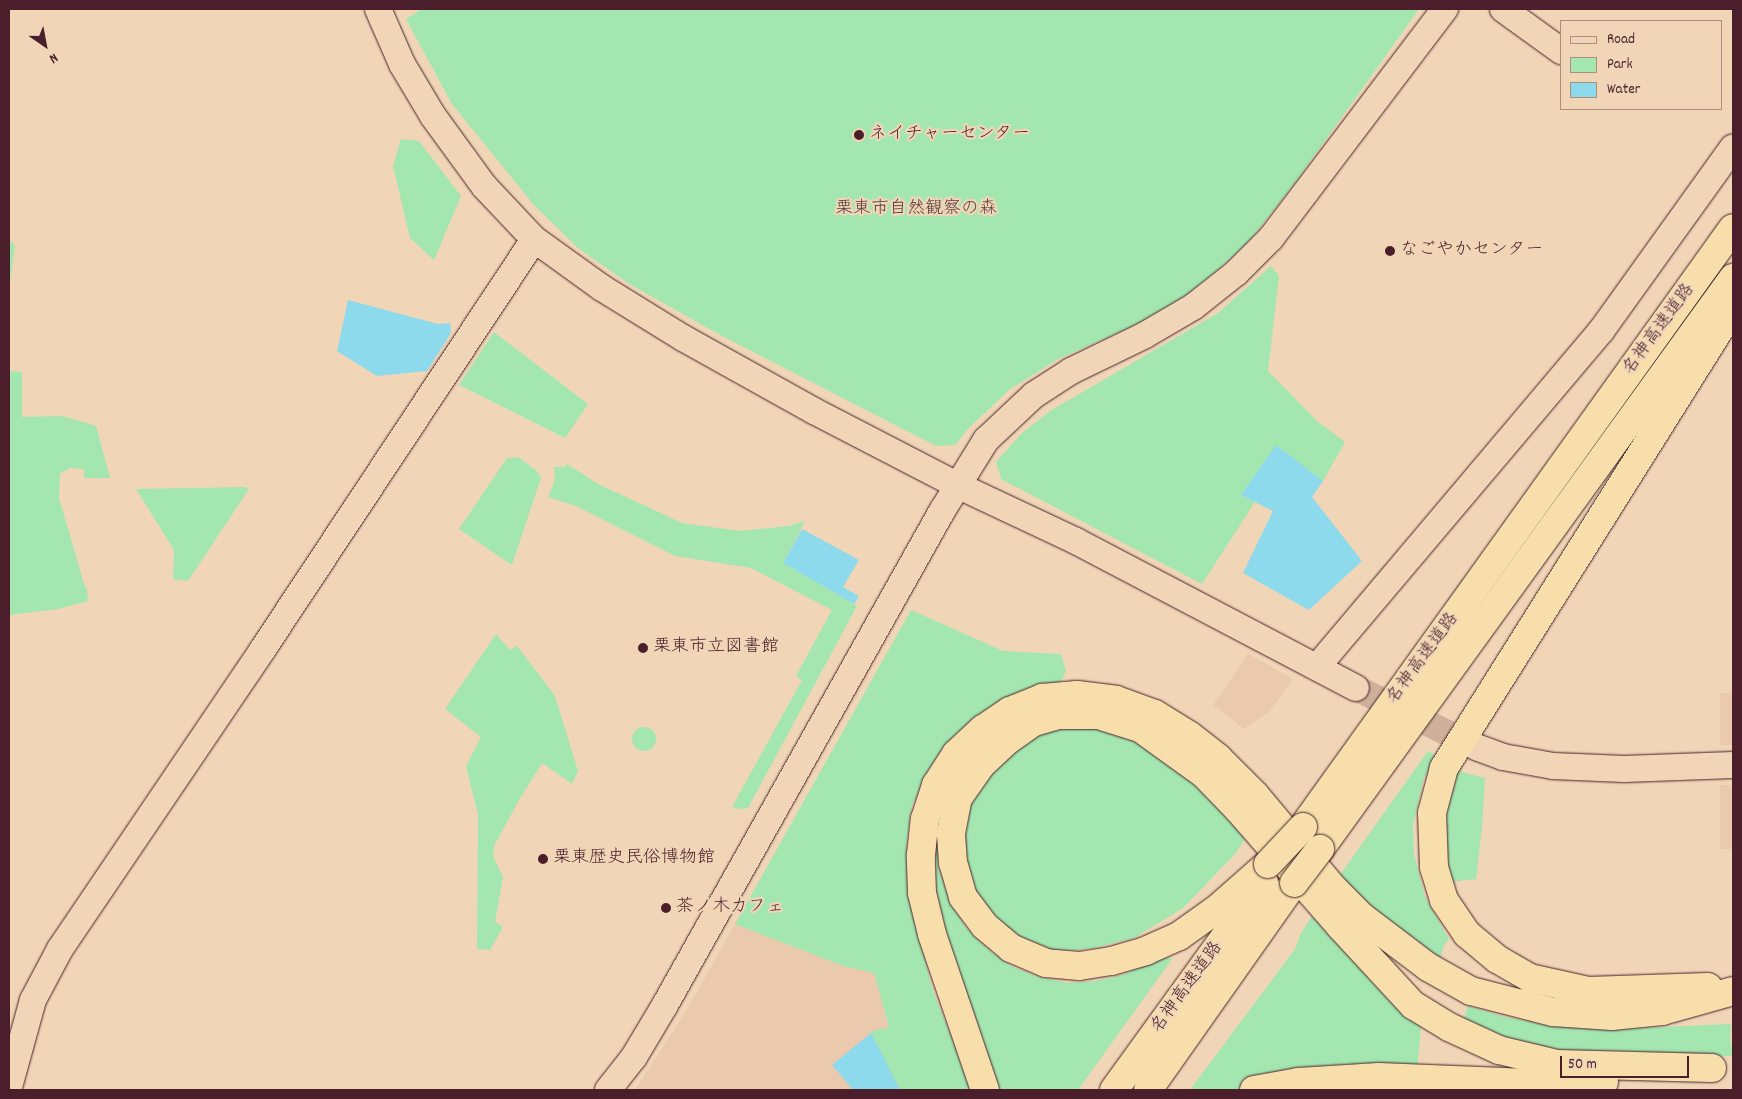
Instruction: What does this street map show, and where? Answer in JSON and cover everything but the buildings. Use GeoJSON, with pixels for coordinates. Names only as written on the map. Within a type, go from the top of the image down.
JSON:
{"type":"FeatureCollection","features":[{"type":"Feature","properties":{"kind":"highway","name":"名神高速道路"},"geometry":{"type":"LineString","coordinates":[[1148,1090],[1279,872],[1303,827],[1733,228]]}},
{"type":"Feature","properties":{"kind":"highway","name":"名神高速道路"},"geometry":{"type":"LineString","coordinates":[[1114,1090],[1279,872],[1320,849],[1733,278]]}},
{"type":"Feature","properties":{"kind":"highway"},"geometry":{"type":"LineString","coordinates":[[1733,308],[1444,768],[1432,813],[1434,868],[1444,900],[1467,934],[1497,959],[1530,978],[1588,991],[1733,987]]}},
{"type":"Feature","properties":{"kind":"highway"},"geometry":{"type":"LineString","coordinates":[[985,1090],[932,934],[922,894],[921,855],[925,818],[936,785],[956,754],[990,724],[1010,711],[1042,698],[1077,696],[1116,700],[1155,714],[1189,736],[1218,758],[1255,795],[1334,889],[1362,917],[1428,967],[1471,991],[1553,1012],[1612,1016],[1662,1011],[1733,991]]}},
{"type":"Feature","properties":{"kind":"highway"},"geometry":{"type":"LineString","coordinates":[[1279,872],[1218,909],[1179,936],[1146,951],[1111,961],[1079,966],[1046,963],[1011,948],[984,925],[963,896],[953,863],[951,833],[958,798],[981,765],[1008,740],[1034,722],[1059,716],[1098,715],[1140,728],[1204,774],[1238,809],[1340,926],[1413,1005],[1449,1028],[1499,1050],[1557,1064],[1723,1067]]}},
{"type":"Feature","properties":{"kind":"highway"},"geometry":{"type":"LineString","coordinates":[[1254,1090],[1298,1082],[1379,1076],[1554,1084],[1628,1080],[1723,1067]]}},
{"type":"Feature","properties":{"kind":"street"},"geometry":{"type":"LineString","coordinates":[[378,9],[402,64],[433,116],[484,186],[534,239],[602,288],[683,338],[957,485],[1076,541],[1356,688]]}},
{"type":"Feature","properties":{"kind":"street"},"geometry":{"type":"LineString","coordinates":[[608,1090],[634,1057],[665,1005],[957,485],[986,440],[1034,394],[1071,371],[1145,335],[1194,307],[1236,273],[1271,238],[1445,9]]}},
{"type":"Feature","properties":{"kind":"street"},"geometry":{"type":"LineString","coordinates":[[1503,9],[1560,50]]}},
{"type":"Feature","properties":{"kind":"street"},"geometry":{"type":"LineString","coordinates":[[1317,666],[1601,331],[1733,147]]}},
{"type":"Feature","properties":{"kind":"street"},"geometry":{"type":"LineString","coordinates":[[9,1087],[33,1000],[60,949],[263,649],[534,239]]}},
{"type":"Feature","properties":{"kind":"street"},"geometry":{"type":"LineString","coordinates":[[1476,747],[1503,757],[1553,766],[1624,769],[1733,765]]}},
{"type":"Feature","properties":{"kind":"shaded area"},"geometry":{"type":"Polygon","coordinates":[[[1248,654],[1293,679],[1269,712],[1244,729],[1213,705],[1248,654]]]}},
{"type":"Feature","properties":{"kind":"shaded area"},"geometry":{"type":"Polygon","coordinates":[[[1720,693],[1733,693],[1733,745],[1720,745],[1720,693]]]}},
{"type":"Feature","properties":{"kind":"shaded area"},"geometry":{"type":"Polygon","coordinates":[[[1720,785],[1733,785],[1733,849],[1720,849],[1720,785]]]}},
{"type":"Feature","properties":{"kind":"shaded area"},"geometry":{"type":"Polygon","coordinates":[[[735,924],[843,966],[874,973],[889,1028],[871,1032],[900,1090],[635,1090],[688,1008],[735,924]]]}},
{"type":"Feature","properties":{"kind":"green space","name":"栗東市自然観察の森"},"geometry":{"type":"Polygon","coordinates":[[[422,9],[1419,9],[1294,184],[1248,243],[1197,288],[1161,312],[1058,359],[1009,390],[969,428],[955,445],[936,446],[722,336],[631,285],[578,248],[534,205],[452,104],[406,19],[422,9]]]}},
{"type":"Feature","properties":{"kind":"green space"},"geometry":{"type":"Polygon","coordinates":[[[401,139],[419,141],[461,196],[434,260],[410,238],[393,166],[401,139]]]}},
{"type":"Feature","properties":{"kind":"green space"},"geometry":{"type":"Polygon","coordinates":[[[9,239],[15,246],[10,282],[9,282],[9,239]]]}},
{"type":"Feature","properties":{"kind":"green space"},"geometry":{"type":"Polygon","coordinates":[[[1271,266],[1279,276],[1268,371],[1317,421],[1345,442],[1323,481],[1276,446],[1241,495],[1255,502],[1202,584],[1001,479],[996,462],[1021,434],[1050,411],[1218,313],[1271,266]]]}},
{"type":"Feature","properties":{"kind":"green space"},"geometry":{"type":"Polygon","coordinates":[[[494,332],[588,404],[565,438],[459,385],[494,332]]]}},
{"type":"Feature","properties":{"kind":"green space"},"geometry":{"type":"Polygon","coordinates":[[[9,371],[22,372],[22,417],[63,416],[96,426],[110,478],[84,478],[84,469],[70,468],[60,474],[59,498],[87,590],[88,601],[58,609],[9,615],[9,371]]]}},
{"type":"Feature","properties":{"kind":"green space"},"geometry":{"type":"Polygon","coordinates":[[[518,457],[537,471],[541,478],[512,565],[459,529],[507,458],[518,457]]]}},
{"type":"Feature","properties":{"kind":"green space"},"geometry":{"type":"Polygon","coordinates":[[[567,464],[598,484],[682,523],[740,531],[789,526],[805,521],[783,563],[857,606],[748,808],[732,807],[802,680],[796,676],[832,610],[751,568],[675,556],[576,506],[548,497],[555,480],[554,467],[565,467],[567,464]]]}},
{"type":"Feature","properties":{"kind":"green space"},"geometry":{"type":"Polygon","coordinates":[[[244,487],[249,489],[188,581],[173,579],[174,550],[136,489],[244,487]]]}},
{"type":"Feature","properties":{"kind":"green space"},"geometry":{"type":"Polygon","coordinates":[[[911,610],[1003,651],[1061,654],[1066,671],[1058,688],[928,775],[912,805],[907,841],[909,899],[933,991],[964,1068],[970,1090],[900,1090],[870,1032],[889,1027],[874,973],[843,966],[735,924],[911,610]]]}},
{"type":"Feature","properties":{"kind":"green space"},"geometry":{"type":"Polygon","coordinates":[[[496,634],[510,650],[517,646],[555,696],[578,771],[572,784],[542,763],[494,846],[493,856],[503,877],[495,922],[503,927],[490,950],[477,949],[478,815],[466,766],[481,737],[445,709],[496,634]]]}},
{"type":"Feature","properties":{"kind":"green space"},"geometry":{"type":"Polygon","coordinates":[[[1077,726],[1101,728],[1142,742],[1166,756],[1247,835],[1236,853],[1183,908],[1134,938],[1094,948],[1070,951],[1069,958],[1024,946],[980,906],[961,845],[969,804],[1000,758],[1037,734],[1077,726]]]}},
{"type":"Feature","properties":{"kind":"green space"},"geometry":{"type":"Polygon","coordinates":[[[644,727],[649,728],[655,734],[655,744],[649,750],[644,751],[639,750],[633,744],[632,739],[633,734],[639,728],[644,727]]]}},
{"type":"Feature","properties":{"kind":"green space"},"geometry":{"type":"Polygon","coordinates":[[[1428,751],[1437,756],[1424,778],[1413,824],[1414,854],[1425,897],[1449,939],[1444,945],[1438,967],[1397,941],[1340,875],[1428,751]]]}},
{"type":"Feature","properties":{"kind":"green space"},"geometry":{"type":"Polygon","coordinates":[[[1458,771],[1485,778],[1482,828],[1476,879],[1448,882],[1442,856],[1448,787],[1458,771]]]}},
{"type":"Feature","properties":{"kind":"green space"},"geometry":{"type":"Polygon","coordinates":[[[935,824],[939,825],[937,841],[939,868],[948,895],[965,927],[989,950],[1011,966],[1035,976],[1067,983],[1096,981],[1122,975],[1163,956],[1172,959],[1078,1090],[992,1090],[932,905],[935,824]]]}},
{"type":"Feature","properties":{"kind":"green space"},"geometry":{"type":"Polygon","coordinates":[[[1312,916],[1370,979],[1421,1026],[1417,1072],[1273,1079],[1234,1090],[1190,1090],[1295,949],[1301,933],[1312,916]]]}},
{"type":"Feature","properties":{"kind":"green space"},"geometry":{"type":"Polygon","coordinates":[[[1468,1006],[1505,1017],[1550,1025],[1614,1029],[1731,1024],[1730,1040],[1733,1055],[1688,1061],[1563,1058],[1462,1024],[1468,1006]]]}},
{"type":"Feature","properties":{"kind":"water"},"geometry":{"type":"Polygon","coordinates":[[[348,300],[438,324],[450,323],[451,333],[427,371],[377,376],[337,351],[348,300]]]}},
{"type":"Feature","properties":{"kind":"water"},"geometry":{"type":"Polygon","coordinates":[[[1276,445],[1323,481],[1312,497],[1362,561],[1309,610],[1243,573],[1273,511],[1241,495],[1276,445]]]}},
{"type":"Feature","properties":{"kind":"water"},"geometry":{"type":"Polygon","coordinates":[[[802,529],[859,560],[843,587],[859,596],[854,604],[783,563],[802,529]]]}},
{"type":"Feature","properties":{"kind":"water"},"geometry":{"type":"Polygon","coordinates":[[[871,1033],[900,1090],[853,1090],[832,1065],[871,1033]]]}},
{"type":"Feature","properties":{"kind":"tunnel"},"geometry":{"type":"LineString","coordinates":[[1356,688],[1476,747]]}},
{"type":"Feature","properties":{"kind":"place","name":"ネイチャーセンター"},"geometry":{"type":"Point","coordinates":[859,135]}},
{"type":"Feature","properties":{"kind":"place","name":"なごやかセンター"},"geometry":{"type":"Point","coordinates":[1390,251]}},
{"type":"Feature","properties":{"kind":"place","name":"栗東市立図書館"},"geometry":{"type":"Point","coordinates":[643,648]}},
{"type":"Feature","properties":{"kind":"place","name":"栗東歴史民俗博物館"},"geometry":{"type":"Point","coordinates":[543,859]}},
{"type":"Feature","properties":{"kind":"place","name":"茶ノ木カフェ"},"geometry":{"type":"Point","coordinates":[666,908]}}]}
